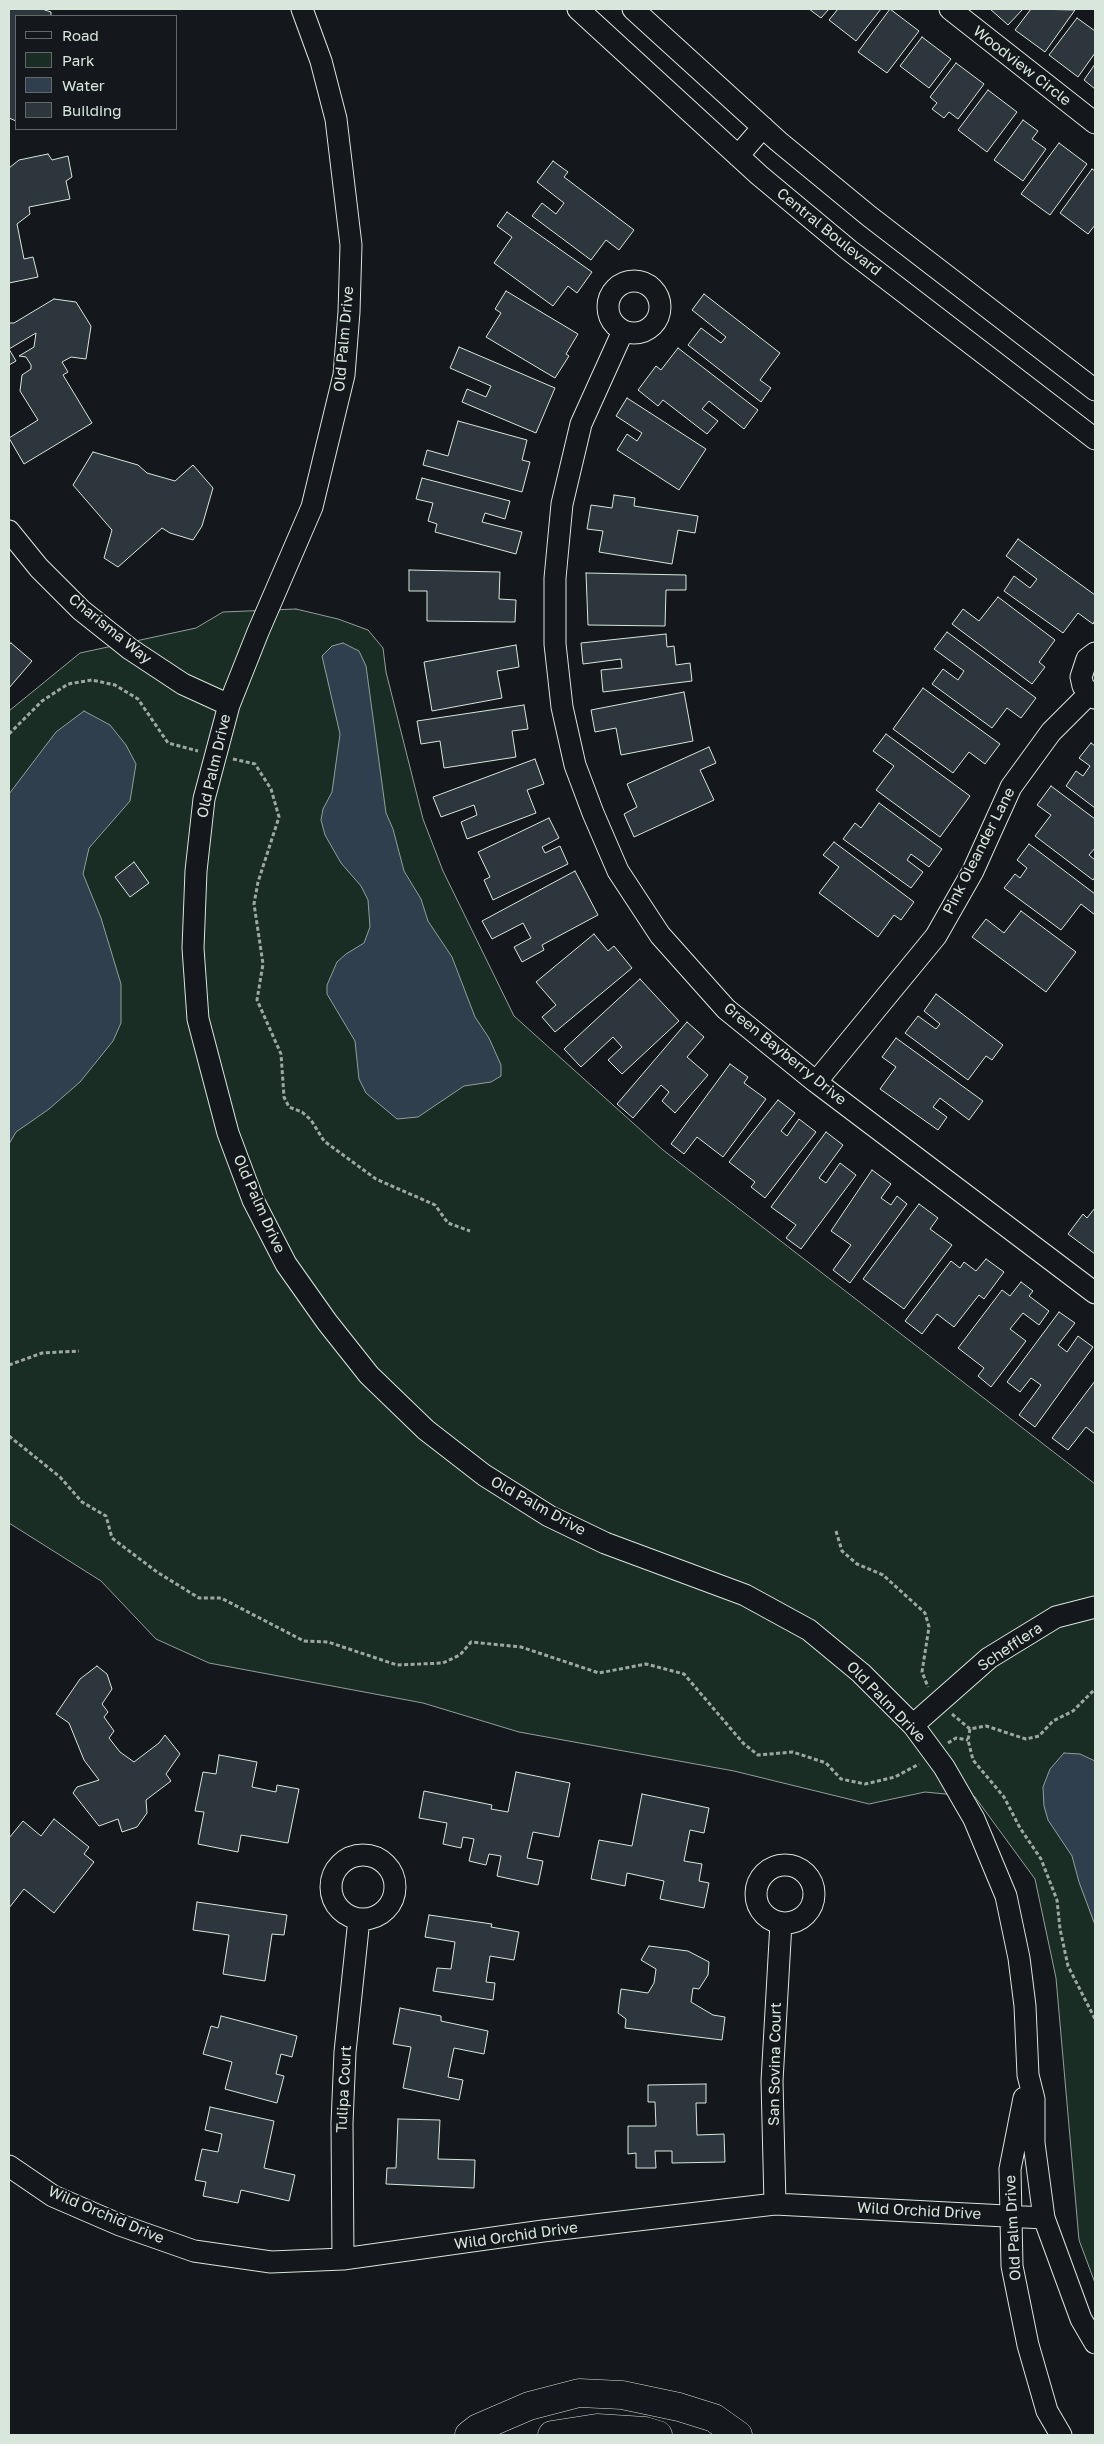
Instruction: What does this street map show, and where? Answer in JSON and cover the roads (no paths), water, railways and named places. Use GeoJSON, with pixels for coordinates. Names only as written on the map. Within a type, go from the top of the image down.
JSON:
{"type":"FeatureCollection","features":[{"type":"Feature","properties":{"kind":"highway"},"geometry":{"type":"LineString","coordinates":[[469,2435],[478,2428],[529,2406],[579,2393],[622,2395],[679,2407],[714,2418],[738,2435]]}},
{"type":"Feature","properties":{"kind":"highway"},"geometry":{"type":"LineString","coordinates":[[552,2435],[597,2428],[645,2431],[658,2435]]}},
{"type":"Feature","properties":{"kind":"street","name":"Old Palm Drive"},"geometry":{"type":"LineString","coordinates":[[302,9],[321,61],[336,120],[351,245],[349,312],[344,375],[312,507],[229,705],[204,799],[196,871],[193,948],[198,1019],[228,1133],[253,1200],[286,1264],[327,1322],[369,1375],[426,1430],[484,1475],[549,1516],[643,1557],[745,1594],[809,1630],[861,1673],[913,1725],[934,1753],[974,1819],[1006,1896],[1019,1958],[1024,1996],[1028,2075],[1034,2099],[1034,2143],[1044,2218],[1081,2319],[1095,2343]]}},
{"type":"Feature","properties":{"kind":"street","name":"Central Boulevard"},"geometry":{"type":"LineString","coordinates":[[578,9],[738,156],[850,250],[1095,439]]}},
{"type":"Feature","properties":{"kind":"street"},"geometry":{"type":"LineString","coordinates":[[633,9],[763,128],[869,216],[1095,390]]}},
{"type":"Feature","properties":{"kind":"street","name":"Woodview Circle"},"geometry":{"type":"LineString","coordinates":[[950,9],[1095,123]]}},
{"type":"Feature","properties":{"kind":"street"},"geometry":{"type":"LineString","coordinates":[[738,156],[763,128]]}},
{"type":"Feature","properties":{"kind":"street","name":"Green Bayberry Drive"},"geometry":{"type":"LineString","coordinates":[[623,331],[581,424],[562,504],[555,578],[555,644],[562,707],[576,764],[593,813],[618,871],[660,934],[726,1008],[816,1082],[1095,1293]]}},
{"type":"Feature","properties":{"kind":"street","name":"Charisma Way"},"geometry":{"type":"LineString","coordinates":[[9,531],[40,568],[81,610],[130,649],[183,684],[229,705]]}},
{"type":"Feature","properties":{"kind":"street","name":"Pink Oleander Lane"},"geometry":{"type":"LineString","coordinates":[[816,1082],[936,936],[973,871],[1011,787],[1051,732],[1092,696],[1083,686],[1081,677],[1088,659],[1095,653]]}},
{"type":"Feature","properties":{"kind":"street","name":"Schefflera"},"geometry":{"type":"LineString","coordinates":[[913,1725],[989,1658],[1056,1617],[1095,1607]]}},
{"type":"Feature","properties":{"kind":"street","name":"Tulipa Court"},"geometry":{"type":"LineString","coordinates":[[343,2259],[342,2123],[345,2052],[359,1920]]}},
{"type":"Feature","properties":{"kind":"street","name":"San Sovina Court"},"geometry":{"type":"LineString","coordinates":[[775,2204],[772,2081],[780,1923]]}},
{"type":"Feature","properties":{"kind":"street","name":"Old Palm Drive"},"geometry":{"type":"LineString","coordinates":[[1028,2075],[1010,2170],[1012,2266],[1028,2345],[1047,2411],[1061,2435]]}},
{"type":"Feature","properties":{"kind":"street","name":"Wild Orchid Drive"},"geometry":{"type":"LineString","coordinates":[[9,2166],[53,2196],[120,2225],[194,2251],[271,2262],[343,2259],[543,2231],[775,2204],[1044,2218]]}},
{"type":"Feature","properties":{"kind":"water"},"geometry":{"type":"Polygon","coordinates":[[[343,643],[359,651],[366,666],[386,813],[393,829],[404,871],[421,899],[428,921],[452,957],[475,1017],[489,1038],[501,1065],[501,1076],[491,1082],[464,1086],[418,1117],[397,1119],[366,1093],[359,1079],[355,1041],[327,994],[327,985],[337,962],[364,943],[370,927],[368,900],[361,886],[341,863],[325,835],[321,820],[323,809],[332,792],[340,734],[322,656],[332,646],[343,643]]]}},
{"type":"Feature","properties":{"kind":"water"},"geometry":{"type":"Polygon","coordinates":[[[84,711],[110,725],[126,745],[136,764],[130,801],[89,848],[83,874],[101,918],[121,984],[121,1023],[113,1041],[80,1082],[49,1109],[16,1132],[9,1144],[9,794],[56,732],[84,711]]]}},
{"type":"Feature","properties":{"kind":"water"},"geometry":{"type":"Polygon","coordinates":[[[1064,1753],[1080,1754],[1095,1761],[1095,1925],[1079,1882],[1072,1856],[1048,1820],[1044,1806],[1043,1787],[1050,1769],[1064,1753]]]}}]}
